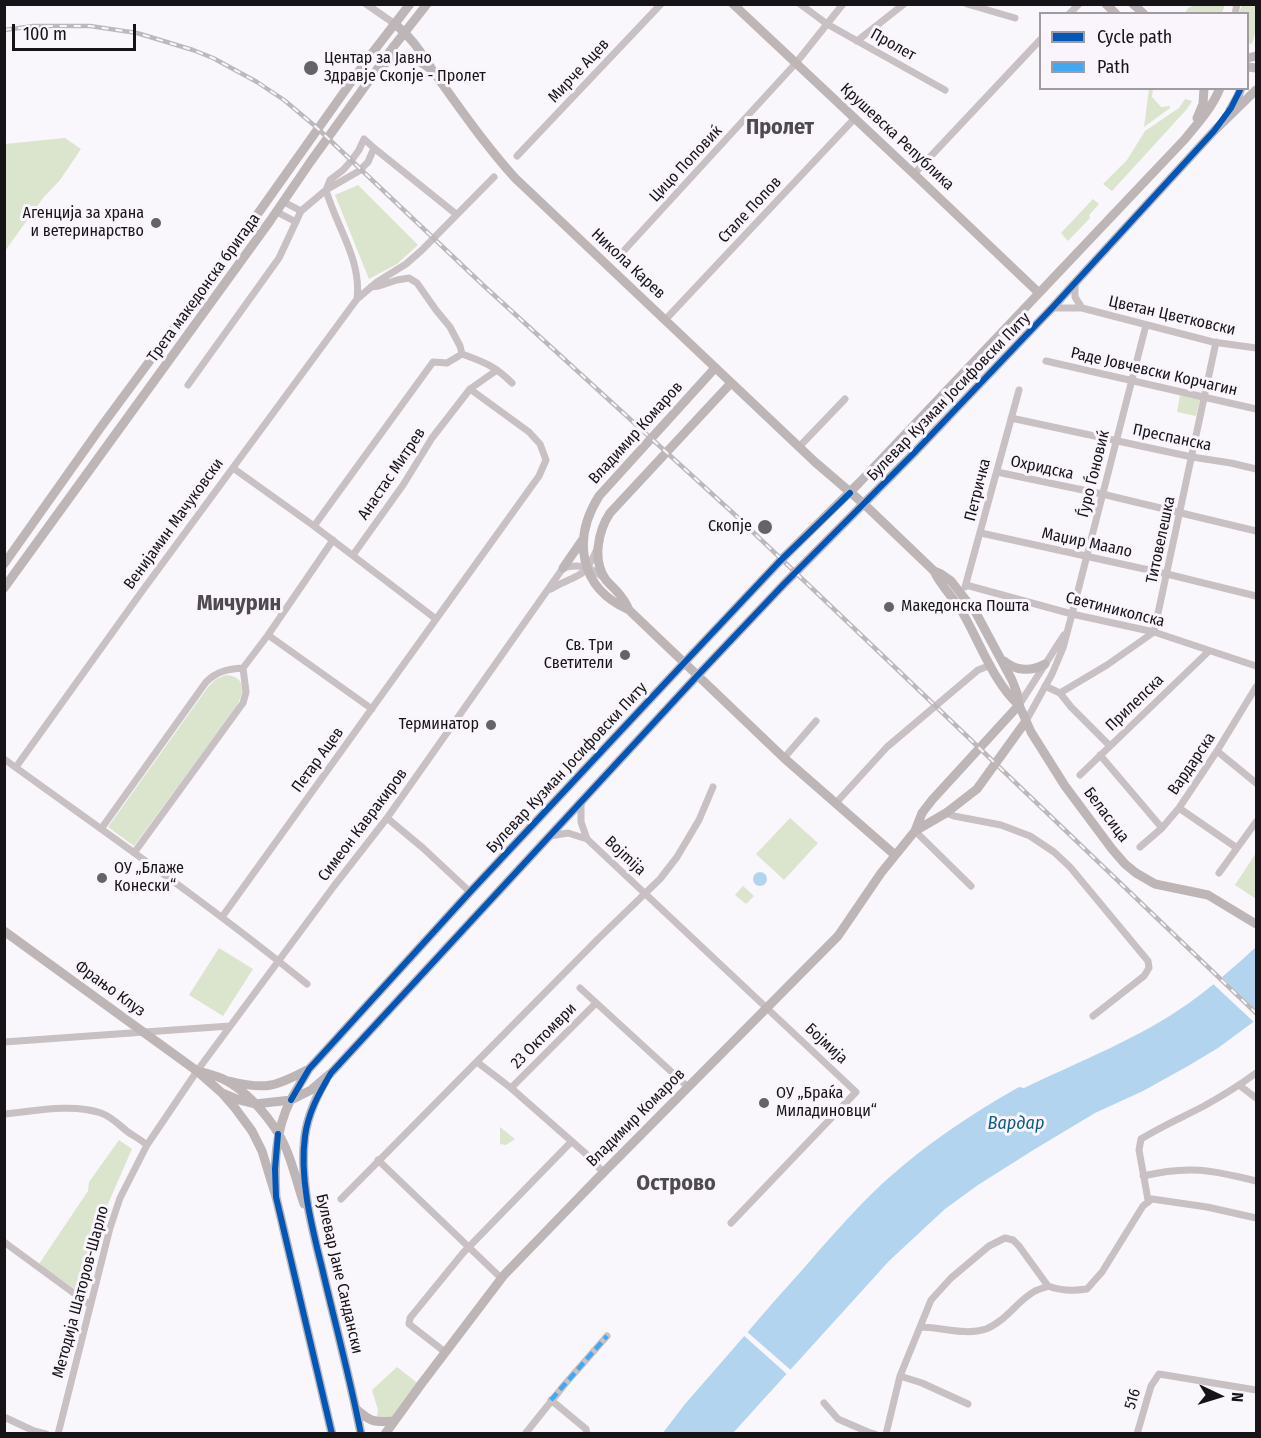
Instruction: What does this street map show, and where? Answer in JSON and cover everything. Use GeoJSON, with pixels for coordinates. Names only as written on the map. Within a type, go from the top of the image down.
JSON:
{"type":"FeatureCollection","features":[{"type":"Feature","properties":{"kind":"street"},"geometry":{"type":"LineString","coordinates":[[366,4],[395,24]]}},
{"type":"Feature","properties":{"kind":"street","name":"Трета македонска бригада"},"geometry":{"type":"LineString","coordinates":[[4,564],[366,61],[410,4]]}},
{"type":"Feature","properties":{"kind":"street","name":"Трета македонска бригада"},"geometry":{"type":"LineString","coordinates":[[4,588],[427,4]]}},
{"type":"Feature","properties":{"kind":"street","name":"Мирче Ацев"},"geometry":{"type":"LineString","coordinates":[[517,156],[661,4]]}},
{"type":"Feature","properties":{"kind":"street","name":"Крушевска Република"},"geometry":{"type":"LineString","coordinates":[[734,4],[1038,293]]}},
{"type":"Feature","properties":{"kind":"street","name":"Пролет"},"geometry":{"type":"LineString","coordinates":[[800,4],[827,24],[945,90]]}},
{"type":"Feature","properties":{"kind":"street"},"geometry":{"type":"LineString","coordinates":[[796,63],[843,4]]}},
{"type":"Feature","properties":{"kind":"street"},"geometry":{"type":"LineString","coordinates":[[857,41],[904,4]]}},
{"type":"Feature","properties":{"kind":"street"},"geometry":{"type":"LineString","coordinates":[[968,4],[1015,18]]}},
{"type":"Feature","properties":{"kind":"street","name":"Никола Карев"},"geometry":{"type":"LineString","coordinates":[[395,24],[415,42],[435,74],[486,144],[515,178],[665,320],[729,386],[864,504]]}},
{"type":"Feature","properties":{"kind":"street"},"geometry":{"type":"LineString","coordinates":[[914,174],[1039,42]]}},
{"type":"Feature","properties":{"kind":"street"},"geometry":{"type":"LineString","coordinates":[[380,67],[394,58],[404,56],[420,62],[435,74]]}},
{"type":"Feature","properties":{"kind":"street","name":"Цицо Поповиќ"},"geometry":{"type":"LineString","coordinates":[[619,256],[796,63]]}},
{"type":"Feature","properties":{"kind":"street","name":"Булевар Кузман Јосифовски Питу"},"geometry":{"type":"LineString","coordinates":[[1185,139],[1201,109],[1204,90]]}},
{"type":"Feature","properties":{"kind":"street","name":"Булевар Кузман Јосифовски Питу"},"geometry":{"type":"LineString","coordinates":[[309,1069],[470,892],[780,561],[850,492],[1185,139],[1202,119],[1219,90]]}},
{"type":"Feature","properties":{"kind":"street","name":"Булевар Кузман Јосифовски Питу"},"geometry":{"type":"LineString","coordinates":[[1214,131],[1232,108],[1240,90]]}},
{"type":"Feature","properties":{"kind":"street","name":"Булевар Кузман Јосифовски Питу"},"geometry":{"type":"LineString","coordinates":[[291,1100],[311,1090],[331,1073],[698,675],[1052,308],[1214,131],[1257,90]]}},
{"type":"Feature","properties":{"kind":"street","name":"Стале Попов"},"geometry":{"type":"LineString","coordinates":[[665,320],[855,118]]}},
{"type":"Feature","properties":{"kind":"street"},"geometry":{"type":"LineString","coordinates":[[357,299],[356,268],[326,190],[330,180],[351,161],[364,139],[456,214]]}},
{"type":"Feature","properties":{"kind":"street"},"geometry":{"type":"LineString","coordinates":[[188,385],[279,258],[301,211],[326,190],[359,171],[368,162],[374,148]]}},
{"type":"Feature","properties":{"kind":"street","name":"Венијамин Мачуковски"},"geometry":{"type":"LineString","coordinates":[[16,767],[133,603],[357,299],[406,264],[494,177]]}},
{"type":"Feature","properties":{"kind":"street"},"geometry":{"type":"LineString","coordinates":[[284,202],[301,211]]}},
{"type":"Feature","properties":{"kind":"street"},"geometry":{"type":"LineString","coordinates":[[277,212],[296,222]]}},
{"type":"Feature","properties":{"kind":"street"},"geometry":{"type":"LineString","coordinates":[[371,287],[409,278],[417,283],[450,327],[462,354],[488,363],[512,383]]}},
{"type":"Feature","properties":{"kind":"street"},"geometry":{"type":"LineString","coordinates":[[1075,282],[1075,297],[1082,308]]}},
{"type":"Feature","properties":{"kind":"street","name":"Цветан Цветковски"},"geometry":{"type":"LineString","coordinates":[[1052,308],[1082,308],[1216,342],[1257,348]]}},
{"type":"Feature","properties":{"kind":"street","name":"Ѓуро Ѓоновиќ"},"geometry":{"type":"LineString","coordinates":[[1026,721],[1046,686],[1063,648],[1146,325]]}},
{"type":"Feature","properties":{"kind":"street","name":"Титовелешка"},"geometry":{"type":"LineString","coordinates":[[1154,632],[1216,342]]}},
{"type":"Feature","properties":{"kind":"street","name":"Анастас Митрев"},"geometry":{"type":"LineString","coordinates":[[314,526],[433,362],[447,363],[462,354]]}},
{"type":"Feature","properties":{"kind":"street","name":"Раде Јовчевски Корчагин"},"geometry":{"type":"LineString","coordinates":[[1046,361],[1257,409]]}},
{"type":"Feature","properties":{"kind":"street","name":"Анастас Митрев"},"geometry":{"type":"LineString","coordinates":[[352,555],[403,485],[432,438],[470,389],[497,370]]}},
{"type":"Feature","properties":{"kind":"street","name":"Владимир Комаров"},"geometry":{"type":"LineString","coordinates":[[698,675],[629,610],[618,605],[595,584],[587,567],[583,539],[592,507],[599,496],[712,370]]}},
{"type":"Feature","properties":{"kind":"street","name":"Владимир Комаров"},"geometry":{"type":"LineString","coordinates":[[629,610],[623,598],[605,579],[601,570],[598,547],[602,528],[610,513],[729,386]]}},
{"type":"Feature","properties":{"kind":"street","name":"Петар Ацев"},"geometry":{"type":"LineString","coordinates":[[222,917],[539,476],[546,460],[540,444],[529,432],[470,389]]}},
{"type":"Feature","properties":{"kind":"street","name":"Петричка"},"geometry":{"type":"LineString","coordinates":[[963,596],[1019,390]]}},
{"type":"Feature","properties":{"kind":"street"},"geometry":{"type":"LineString","coordinates":[[799,447],[845,399]]}},
{"type":"Feature","properties":{"kind":"street","name":"Преспанска"},"geometry":{"type":"LineString","coordinates":[[1011,418],[1257,469]]}},
{"type":"Feature","properties":{"kind":"street"},"geometry":{"type":"LineString","coordinates":[[233,468],[333,540],[436,619]]}},
{"type":"Feature","properties":{"kind":"street","name":"Охридска"},"geometry":{"type":"LineString","coordinates":[[996,472],[1257,531]]}},
{"type":"Feature","properties":{"kind":"street","name":"Беласица"},"geometry":{"type":"LineString","coordinates":[[864,504],[934,571],[951,581],[963,596],[982,623],[1001,658],[1014,685],[1019,705],[1031,732],[1065,786],[1125,864],[1155,884],[1208,895],[1257,924]]}},
{"type":"Feature","properties":{"kind":"street","name":"Маџир Маало"},"geometry":{"type":"LineString","coordinates":[[981,533],[1257,596]]}},
{"type":"Feature","properties":{"kind":"street"},"geometry":{"type":"LineString","coordinates":[[563,568],[583,539]]}},
{"type":"Feature","properties":{"kind":"street"},"geometry":{"type":"LineString","coordinates":[[134,853],[243,703],[246,692],[243,668],[333,540]]}},
{"type":"Feature","properties":{"kind":"street","name":"Симеон Кавракиров"},"geometry":{"type":"LineString","coordinates":[[547,593],[561,583],[580,575],[598,547]]}},
{"type":"Feature","properties":{"kind":"street"},"geometry":{"type":"LineString","coordinates":[[563,568],[576,565],[587,567],[605,579]]}},
{"type":"Feature","properties":{"kind":"street","name":"Симеон Кавракиров"},"geometry":{"type":"LineString","coordinates":[[197,1071],[387,818],[563,568]]}},
{"type":"Feature","properties":{"kind":"street","name":"Беласица"},"geometry":{"type":"LineString","coordinates":[[934,571],[956,601],[1005,690],[1019,705]]}},
{"type":"Feature","properties":{"kind":"street"},"geometry":{"type":"LineString","coordinates":[[572,578],[585,578],[595,584]]}},
{"type":"Feature","properties":{"kind":"street","name":"Светиниколска"},"geometry":{"type":"LineString","coordinates":[[966,585],[1072,614],[1154,632],[1257,666]]}},
{"type":"Feature","properties":{"kind":"street","name":"Ѓуро Ѓоновиќ"},"geometry":{"type":"LineString","coordinates":[[1019,705],[1067,630]]}},
{"type":"Feature","properties":{"kind":"street"},"geometry":{"type":"LineString","coordinates":[[1060,693],[1107,665],[1154,632]]}},
{"type":"Feature","properties":{"kind":"street"},"geometry":{"type":"LineString","coordinates":[[268,635],[372,709]]}},
{"type":"Feature","properties":{"kind":"street","name":"Прилепска"},"geometry":{"type":"LineString","coordinates":[[1080,775],[1209,651]]}},
{"type":"Feature","properties":{"kind":"street"},"geometry":{"type":"LineString","coordinates":[[1001,658],[1013,668],[1020,669],[1032,669],[1046,664]]}},
{"type":"Feature","properties":{"kind":"street"},"geometry":{"type":"LineString","coordinates":[[835,804],[887,747],[978,670],[991,664]]}},
{"type":"Feature","properties":{"kind":"street"},"geometry":{"type":"LineString","coordinates":[[101,829],[206,682],[224,670],[243,668]]}},
{"type":"Feature","properties":{"kind":"street"},"geometry":{"type":"LineString","coordinates":[[698,675],[784,758],[895,855]]}},
{"type":"Feature","properties":{"kind":"street"},"geometry":{"type":"LineString","coordinates":[[1046,686],[1060,693],[1110,746]]}},
{"type":"Feature","properties":{"kind":"street","name":"Вардарска"},"geometry":{"type":"LineString","coordinates":[[1140,847],[1162,828],[1179,808],[1257,687]]}},
{"type":"Feature","properties":{"kind":"street","name":"Владимир Комаров"},"geometry":{"type":"LineString","coordinates":[[386,1434],[501,1278],[838,936],[871,886],[915,831],[922,813],[932,800],[1019,705]]}},
{"type":"Feature","properties":{"kind":"street"},"geometry":{"type":"LineString","coordinates":[[784,758],[816,721]]}},
{"type":"Feature","properties":{"kind":"street","name":"Владимир Комаров"},"geometry":{"type":"LineString","coordinates":[[915,831],[946,813],[977,789],[1026,721]]}},
{"type":"Feature","properties":{"kind":"street"},"geometry":{"type":"LineString","coordinates":[[1217,751],[1257,783]]}},
{"type":"Feature","properties":{"kind":"street"},"geometry":{"type":"LineString","coordinates":[[1100,755],[1162,828]]}},
{"type":"Feature","properties":{"kind":"street"},"geometry":{"type":"LineString","coordinates":[[4,759],[222,917],[307,984]]}},
{"type":"Feature","properties":{"kind":"street"},"geometry":{"type":"LineString","coordinates":[[341,1199],[660,879],[699,820],[713,787]]}},
{"type":"Feature","properties":{"kind":"street"},"geometry":{"type":"LineString","coordinates":[[581,802],[581,822],[586,839]]}},
{"type":"Feature","properties":{"kind":"street"},"geometry":{"type":"LineString","coordinates":[[1179,808],[1237,849]]}},
{"type":"Feature","properties":{"kind":"street"},"geometry":{"type":"LineString","coordinates":[[946,813],[1001,825],[1030,836],[1054,852],[1070,867],[1148,961],[1149,968],[1144,976],[1093,1016]]}},
{"type":"Feature","properties":{"kind":"street"},"geometry":{"type":"LineString","coordinates":[[387,818],[470,892]]}},
{"type":"Feature","properties":{"kind":"street"},"geometry":{"type":"LineString","coordinates":[[1219,873],[1257,822]]}},
{"type":"Feature","properties":{"kind":"street"},"geometry":{"type":"LineString","coordinates":[[915,831],[971,886]]}},
{"type":"Feature","properties":{"kind":"street"},"geometry":{"type":"LineString","coordinates":[[549,836],[568,833],[586,839]]}},
{"type":"Feature","properties":{"kind":"street","name":"Bojmija"},"geometry":{"type":"LineString","coordinates":[[586,839],[645,893]]}},
{"type":"Feature","properties":{"kind":"street","name":"Бојмија"},"geometry":{"type":"LineString","coordinates":[[645,893],[856,1092],[731,1223]]}},
{"type":"Feature","properties":{"kind":"street","name":"Фрањо Клуз"},"geometry":{"type":"LineString","coordinates":[[4,931],[197,1071],[222,1093],[247,1123],[258,1141],[276,1197]]}},
{"type":"Feature","properties":{"kind":"street","name":"23 Октомври"},"geometry":{"type":"LineString","coordinates":[[580,988],[688,1087]]}},
{"type":"Feature","properties":{"kind":"street","name":"23 Октомври"},"geometry":{"type":"LineString","coordinates":[[511,1088],[596,1003]]}},
{"type":"Feature","properties":{"kind":"street"},"geometry":{"type":"LineString","coordinates":[[4,1042],[230,1026]]}},
{"type":"Feature","properties":{"kind":"street"},"geometry":{"type":"LineString","coordinates":[[477,1062],[511,1088],[603,1172]]}},
{"type":"Feature","properties":{"kind":"street"},"geometry":{"type":"LineString","coordinates":[[224,1080],[258,1086],[274,1085],[309,1069]]}},
{"type":"Feature","properties":{"kind":"street"},"geometry":{"type":"LineString","coordinates":[[309,1069],[291,1100],[278,1134],[275,1169],[276,1197],[332,1434]]}},
{"type":"Feature","properties":{"kind":"street","name":"Фрањо Клуз"},"geometry":{"type":"LineString","coordinates":[[197,1071],[224,1080],[255,1104],[278,1134]]}},
{"type":"Feature","properties":{"kind":"street","name":"Методија Шаторов-Шарло"},"geometry":{"type":"LineString","coordinates":[[59,1432],[110,1228],[120,1198],[147,1144],[197,1071]]}},
{"type":"Feature","properties":{"kind":"street","name":"Булевар Кузман Јосифовски Питу"},"geometry":{"type":"LineString","coordinates":[[309,1118],[321,1089],[331,1073]]}},
{"type":"Feature","properties":{"kind":"street"},"geometry":{"type":"LineString","coordinates":[[1148,1200],[1139,1150],[1141,1139],[1160,1127],[1203,1107],[1257,1073]]}},
{"type":"Feature","properties":{"kind":"street"},"geometry":{"type":"LineString","coordinates":[[1239,1085],[1257,1098]]}},
{"type":"Feature","properties":{"kind":"street","name":"Фрањо Клуз"},"geometry":{"type":"LineString","coordinates":[[222,1093],[255,1104],[291,1100]]}},
{"type":"Feature","properties":{"kind":"street"},"geometry":{"type":"LineString","coordinates":[[4,1113],[65,1108],[86,1109],[112,1119],[147,1144]]}},
{"type":"Feature","properties":{"kind":"street","name":"Булевар Јане Сандански"},"geometry":{"type":"LineString","coordinates":[[309,1118],[304,1145],[304,1165],[311,1224]]}},
{"type":"Feature","properties":{"kind":"street","name":"Булевар Јане Сандански"},"geometry":{"type":"LineString","coordinates":[[278,1134],[311,1224],[362,1434]]}},
{"type":"Feature","properties":{"kind":"street"},"geometry":{"type":"LineString","coordinates":[[445,1352],[409,1321],[420,1304],[469,1248],[571,1142]]}},
{"type":"Feature","properties":{"kind":"street"},"geometry":{"type":"LineString","coordinates":[[378,1160],[501,1278]]}},
{"type":"Feature","properties":{"kind":"street"},"geometry":{"type":"LineString","coordinates":[[1143,1176],[1163,1171],[1213,1170],[1257,1181]]}},
{"type":"Feature","properties":{"kind":"street"},"geometry":{"type":"LineString","coordinates":[[920,1327],[953,1331],[989,1328],[1033,1292],[1048,1286],[1065,1290],[1087,1289],[1102,1272],[1148,1200],[1156,1198],[1257,1218]]}},
{"type":"Feature","properties":{"kind":"street"},"geometry":{"type":"LineString","coordinates":[[886,1434],[900,1376],[931,1300],[951,1278],[989,1246],[1005,1238],[1013,1240],[1019,1246],[1048,1286]]}},
{"type":"Feature","properties":{"kind":"street"},"geometry":{"type":"LineString","coordinates":[[4,1242],[90,1305]]}},
{"type":"Feature","properties":{"kind":"street"},"geometry":{"type":"LineString","coordinates":[[525,1434],[551,1400],[607,1336]]}},
{"type":"Feature","properties":{"kind":"street","name":"516"},"geometry":{"type":"LineString","coordinates":[[1137,1434],[1151,1386],[1159,1374],[1257,1390]]}},
{"type":"Feature","properties":{"kind":"street"},"geometry":{"type":"LineString","coordinates":[[900,1376],[922,1383],[968,1404]]}},
{"type":"Feature","properties":{"kind":"street"},"geometry":{"type":"LineString","coordinates":[[551,1400],[586,1429],[587,1434]]}},
{"type":"Feature","properties":{"kind":"street"},"geometry":{"type":"LineString","coordinates":[[824,1402],[838,1419],[875,1434]]}},
{"type":"Feature","properties":{"kind":"street"},"geometry":{"type":"LineString","coordinates":[[356,1409],[368,1419],[376,1422],[394,1421]]}},
{"type":"Feature","properties":{"kind":"street"},"geometry":{"type":"LineString","coordinates":[[4,1417],[34,1431],[46,1434],[59,1432]]}},
{"type":"Feature","properties":{"kind":"green space"},"geometry":{"type":"Polygon","coordinates":[[[1195,4],[1225,5],[1222,12],[1186,12],[1195,4]]]}},
{"type":"Feature","properties":{"kind":"green space"},"geometry":{"type":"Polygon","coordinates":[[[1242,5],[1256,5],[1256,30],[1252,44],[1249,43],[1249,12],[1239,12],[1242,5]]]}},
{"type":"Feature","properties":{"kind":"green space"},"geometry":{"type":"Polygon","coordinates":[[[1149,90],[1153,90],[1152,97],[1161,107],[1170,106],[1170,108],[1144,127],[1149,90]]]}},
{"type":"Feature","properties":{"kind":"green space"},"geometry":{"type":"Polygon","coordinates":[[[1185,99],[1192,101],[1187,109],[1112,191],[1103,184],[1127,160],[1145,131],[1179,108],[1185,99]]]}},
{"type":"Feature","properties":{"kind":"green space"},"geometry":{"type":"Polygon","coordinates":[[[65,138],[81,149],[5,251],[5,144],[65,138]]]}},
{"type":"Feature","properties":{"kind":"green space"},"geometry":{"type":"Polygon","coordinates":[[[358,185],[418,245],[397,264],[369,279],[335,195],[358,185]]]}},
{"type":"Feature","properties":{"kind":"green space"},"geometry":{"type":"Polygon","coordinates":[[[1093,199],[1099,204],[1089,215],[1090,218],[1068,241],[1061,233],[1093,199]]]}},
{"type":"Feature","properties":{"kind":"green space"},"geometry":{"type":"Polygon","coordinates":[[[1180,395],[1200,399],[1196,416],[1177,412],[1180,395]]]}},
{"type":"Feature","properties":{"kind":"green space"},"geometry":{"type":"Polygon","coordinates":[[[226,675],[233,676],[241,682],[242,691],[239,702],[134,846],[108,827],[208,687],[216,679],[226,675]]]}},
{"type":"Feature","properties":{"kind":"green space"},"geometry":{"type":"Polygon","coordinates":[[[790,818],[818,843],[784,880],[756,854],[790,818]]]}},
{"type":"Feature","properties":{"kind":"green space"},"geometry":{"type":"Polygon","coordinates":[[[1256,853],[1256,899],[1235,885],[1256,853]]]}},
{"type":"Feature","properties":{"kind":"green space"},"geometry":{"type":"Polygon","coordinates":[[[743,886],[754,896],[746,904],[735,895],[743,886]]]}},
{"type":"Feature","properties":{"kind":"green space"},"geometry":{"type":"Polygon","coordinates":[[[219,948],[253,969],[223,1016],[189,995],[219,948]]]}},
{"type":"Feature","properties":{"kind":"green space"},"geometry":{"type":"Polygon","coordinates":[[[500,1127],[515,1139],[506,1145],[500,1144],[500,1127]]]}},
{"type":"Feature","properties":{"kind":"green space"},"geometry":{"type":"Polygon","coordinates":[[[119,1140],[132,1149],[104,1213],[85,1287],[79,1292],[39,1264],[88,1191],[89,1182],[119,1140]]]}},
{"type":"Feature","properties":{"kind":"green space"},"geometry":{"type":"Polygon","coordinates":[[[397,1367],[420,1385],[394,1421],[377,1416],[378,1410],[372,1390],[397,1367]]]}},
{"type":"Feature","properties":{"kind":"water"},"geometry":{"type":"Polygon","coordinates":[[[760,872],[765,874],[767,879],[765,884],[760,886],[755,884],[753,879],[755,874],[760,872]]]}},
{"type":"Feature","properties":{"kind":"water","name":"Вардар"},"geometry":{"type":"Polygon","coordinates":[[[1256,947],[1256,1020],[1218,1048],[1188,1066],[1143,1091],[1095,1113],[1035,1149],[945,1209],[889,1261],[733,1433],[662,1434],[685,1404],[832,1235],[873,1192],[900,1168],[949,1131],[1019,1087],[1024,1088],[1108,1049],[1170,1016],[1207,990],[1256,947]]]}},
{"type":"Feature","properties":{"kind":"pier"},"geometry":{"type":"Polygon","coordinates":[[[1220,975],[1256,1010],[1256,1024],[1211,982],[1220,975]]]}},
{"type":"Feature","properties":{"kind":"pier"},"geometry":{"type":"Polygon","coordinates":[[[745,1330],[793,1372],[789,1376],[742,1334],[745,1330]]]}},
{"type":"Feature","properties":{"kind":"railway"},"geometry":{"type":"LineString","coordinates":[[4,30],[34,26],[90,26],[137,33],[213,58],[284,100],[315,126],[483,285],[733,513],[1256,1013]]}},
{"type":"Feature","properties":{"kind":"marked path"},"geometry":{"type":"LineString","coordinates":[[551,1400],[607,1336]]}},
{"type":"Feature","properties":{"kind":"cycle path"},"geometry":{"type":"LineString","coordinates":[[361,1434],[314,1236],[305,1186],[306,1128],[315,1103],[331,1073],[698,675],[1052,308],[1214,131],[1231,108],[1240,90]]}},
{"type":"Feature","properties":{"kind":"cycle path"},"geometry":{"type":"LineString","coordinates":[[291,1100],[309,1069],[470,892],[780,561],[850,493]]}},
{"type":"Feature","properties":{"kind":"cycle path"},"geometry":{"type":"LineString","coordinates":[[278,1134],[275,1169],[276,1197],[332,1434]]}},
{"type":"Feature","properties":{"kind":"place","name":"Центар за Јавно Здравје Скопје - Пролет"},"geometry":{"type":"Point","coordinates":[311,68]}},
{"type":"Feature","properties":{"kind":"place","name":"Агенција за храна и ветеринарство"},"geometry":{"type":"Point","coordinates":[156,223]}},
{"type":"Feature","properties":{"kind":"place","name":"Скопје"},"geometry":{"type":"Point","coordinates":[765,527]}},
{"type":"Feature","properties":{"kind":"place","name":"Македонска Пошта"},"geometry":{"type":"Point","coordinates":[889,607]}},
{"type":"Feature","properties":{"kind":"place","name":"Св. Три Светители"},"geometry":{"type":"Point","coordinates":[625,655]}},
{"type":"Feature","properties":{"kind":"place","name":"Терминатор"},"geometry":{"type":"Point","coordinates":[491,725]}},
{"type":"Feature","properties":{"kind":"place","name":"ОУ „Блаже Конески“"},"geometry":{"type":"Point","coordinates":[102,878]}},
{"type":"Feature","properties":{"kind":"place","name":"ОУ „Браќа Миладиновци“"},"geometry":{"type":"Point","coordinates":[764,1103]}},
{"type":"Feature","properties":{"kind":"district","name":"Пролет"},"geometry":{"type":"Point","coordinates":[780,128]}},
{"type":"Feature","properties":{"kind":"district","name":"Мичурин"},"geometry":{"type":"Point","coordinates":[239,604]}},
{"type":"Feature","properties":{"kind":"district","name":"Острово"},"geometry":{"type":"Point","coordinates":[676,1184]}}]}
